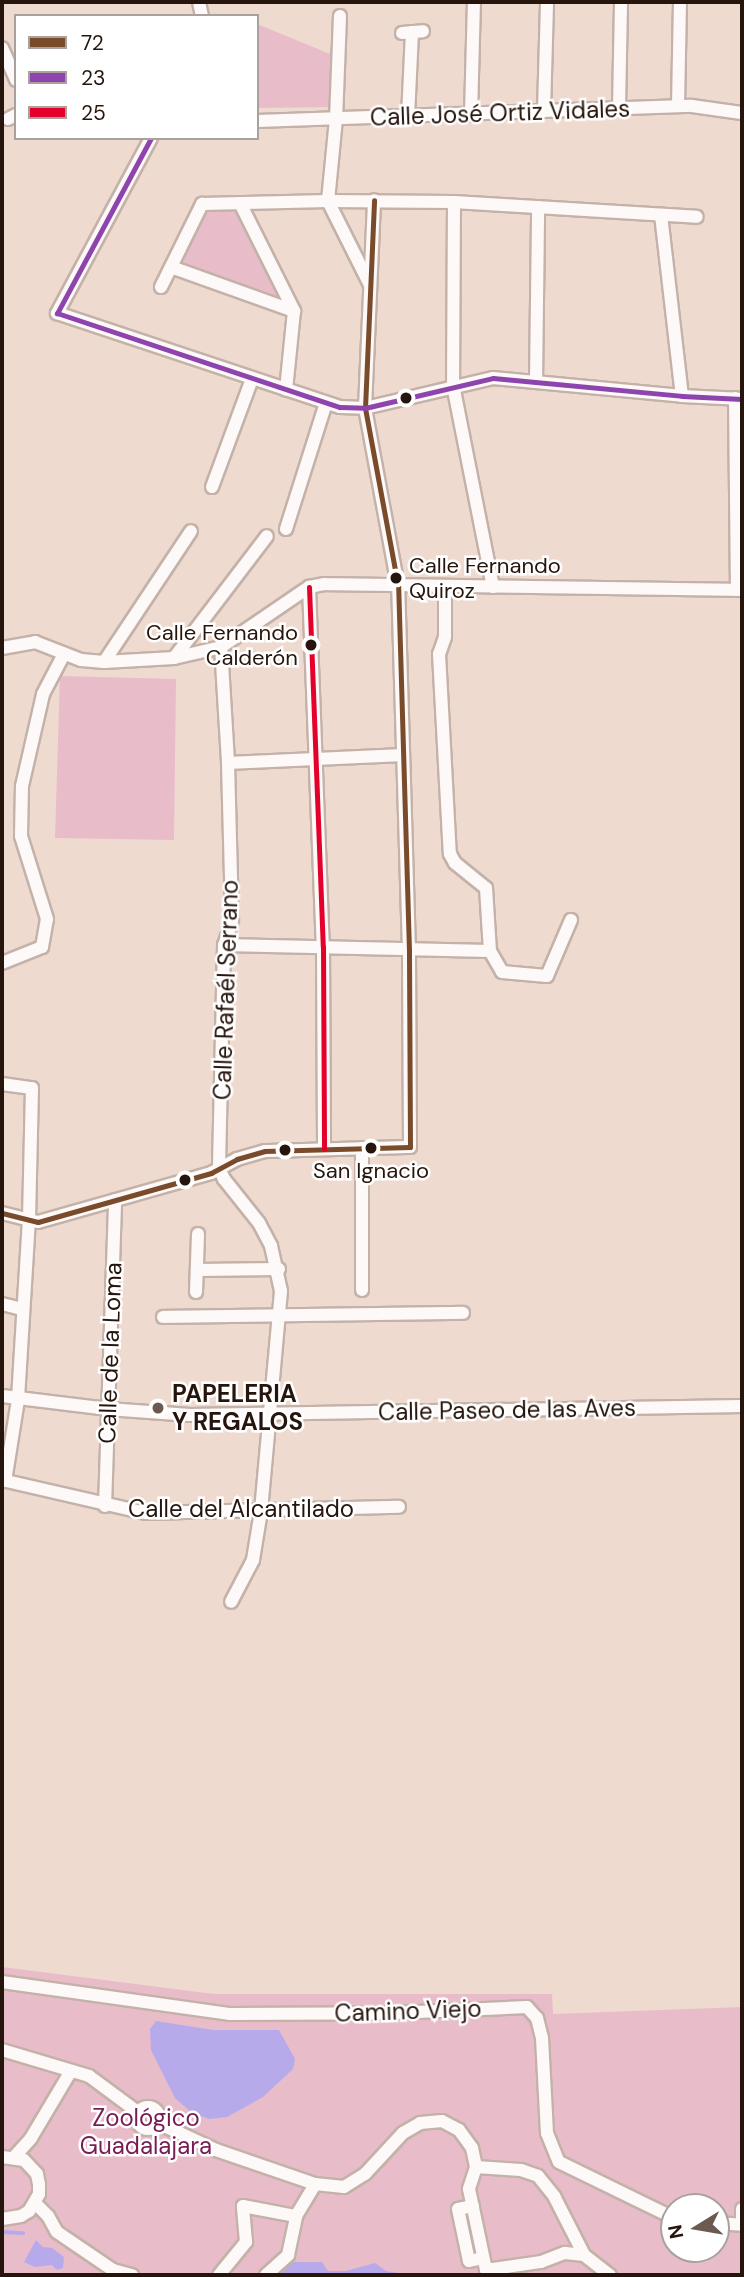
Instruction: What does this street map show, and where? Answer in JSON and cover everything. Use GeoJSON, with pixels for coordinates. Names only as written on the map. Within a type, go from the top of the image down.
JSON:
{"type":"FeatureCollection","features":[{"type":"Feature","properties":{"kind":"street"},"geometry":{"type":"LineString","coordinates":[[471,115],[474,2]]}},
{"type":"Feature","properties":{"kind":"street"},"geometry":{"type":"LineString","coordinates":[[544,111],[547,2]]}},
{"type":"Feature","properties":{"kind":"street"},"geometry":{"type":"LineString","coordinates":[[619,107],[621,2]]}},
{"type":"Feature","properties":{"kind":"street"},"geometry":{"type":"LineString","coordinates":[[678,106],[680,2]]}},
{"type":"Feature","properties":{"kind":"street"},"geometry":{"type":"LineString","coordinates":[[340,16],[336,119],[328,201],[370,286]]}},
{"type":"Feature","properties":{"kind":"street"},"geometry":{"type":"LineString","coordinates":[[408,117],[412,32]]}},
{"type":"Feature","properties":{"kind":"street"},"geometry":{"type":"LineString","coordinates":[[2,48],[14,75]]}},
{"type":"Feature","properties":{"kind":"street","name":"Calle José Ortiz Vidales"},"geometry":{"type":"LineString","coordinates":[[259,121],[678,106],[742,113]]}},
{"type":"Feature","properties":{"kind":"street"},"geometry":{"type":"LineString","coordinates":[[2,648],[35,642],[81,660],[104,662],[174,658],[220,647],[309,587],[324,584],[740,590],[738,399],[493,378],[453,385],[365,408],[340,407],[57,313],[150,140]]}},
{"type":"Feature","properties":{"kind":"street"},"geometry":{"type":"LineString","coordinates":[[2,1213],[38,1222],[211,1173],[265,1151],[410,1147],[409,951],[398,586],[365,408],[374,200]]}},
{"type":"Feature","properties":{"kind":"street"},"geometry":{"type":"LineString","coordinates":[[161,287],[202,205],[374,200],[454,202],[696,217]]}},
{"type":"Feature","properties":{"kind":"street"},"geometry":{"type":"LineString","coordinates":[[454,202],[453,385],[493,587]]}},
{"type":"Feature","properties":{"kind":"street"},"geometry":{"type":"LineString","coordinates":[[240,203],[294,311],[286,390]]}},
{"type":"Feature","properties":{"kind":"street"},"geometry":{"type":"LineString","coordinates":[[536,382],[538,207]]}},
{"type":"Feature","properties":{"kind":"street"},"geometry":{"type":"LineString","coordinates":[[661,215],[681,396]]}},
{"type":"Feature","properties":{"kind":"street"},"geometry":{"type":"LineString","coordinates":[[171,267],[294,311]]}},
{"type":"Feature","properties":{"kind":"street"},"geometry":{"type":"LineString","coordinates":[[212,487],[252,379]]}},
{"type":"Feature","properties":{"kind":"street"},"geometry":{"type":"LineString","coordinates":[[286,529],[326,403]]}},
{"type":"Feature","properties":{"kind":"street"},"geometry":{"type":"LineString","coordinates":[[104,662],[191,531]]}},
{"type":"Feature","properties":{"kind":"street"},"geometry":{"type":"LineString","coordinates":[[174,658],[267,537]]}},
{"type":"Feature","properties":{"kind":"street"},"geometry":{"type":"LineString","coordinates":[[446,586],[445,637],[439,654],[450,854],[455,863],[486,888],[490,951],[502,972],[547,976],[571,920]]}},
{"type":"Feature","properties":{"kind":"street"},"geometry":{"type":"LineString","coordinates":[[309,587],[323,947],[324,1149]]}},
{"type":"Feature","properties":{"kind":"street","name":"Calle Rafaél Serrano"},"geometry":{"type":"LineString","coordinates":[[219,1168],[224,944],[232,921],[228,763],[220,647]]}},
{"type":"Feature","properties":{"kind":"street"},"geometry":{"type":"LineString","coordinates":[[2,963],[42,947],[47,919],[21,836],[22,786],[43,694],[64,654]]}},
{"type":"Feature","properties":{"kind":"street"},"geometry":{"type":"LineString","coordinates":[[228,763],[403,755]]}},
{"type":"Feature","properties":{"kind":"street"},"geometry":{"type":"LineString","coordinates":[[224,944],[409,951],[490,951]]}},
{"type":"Feature","properties":{"kind":"street"},"geometry":{"type":"LineString","coordinates":[[2,1084],[32,1088],[29,1219],[18,1400],[4,1481]]}},
{"type":"Feature","properties":{"kind":"street"},"geometry":{"type":"LineString","coordinates":[[362,1148],[362,1290]]}},
{"type":"Feature","properties":{"kind":"street"},"geometry":{"type":"LineString","coordinates":[[219,1168],[224,1179],[259,1223],[279,1269],[281,1315],[261,1511],[253,1560],[231,1602]]}},
{"type":"Feature","properties":{"kind":"street","name":"Calle de la Loma"},"geometry":{"type":"LineString","coordinates":[[105,1506],[116,1200]]}},
{"type":"Feature","properties":{"kind":"street"},"geometry":{"type":"LineString","coordinates":[[196,1292],[198,1234]]}},
{"type":"Feature","properties":{"kind":"street"},"geometry":{"type":"LineString","coordinates":[[197,1270],[279,1269]]}},
{"type":"Feature","properties":{"kind":"street"},"geometry":{"type":"LineString","coordinates":[[2,1304],[22,1308]]}},
{"type":"Feature","properties":{"kind":"street"},"geometry":{"type":"LineString","coordinates":[[163,1317],[463,1313]]}},
{"type":"Feature","properties":{"kind":"street","name":"Calle Paseo de las Aves"},"geometry":{"type":"LineString","coordinates":[[2,1396],[18,1400],[190,1415],[742,1406]]}},
{"type":"Feature","properties":{"kind":"street","name":"Calle del Alcantilado"},"geometry":{"type":"LineString","coordinates":[[4,1481],[145,1514],[400,1507]]}},
{"type":"Feature","properties":{"kind":"street","name":"Camino Viejo"},"geometry":{"type":"LineString","coordinates":[[2,1982],[229,2014],[395,2013],[527,2007],[537,2018],[542,2038],[547,2133],[559,2162],[660,2211]]}},
{"type":"Feature","properties":{"kind":"street"},"geometry":{"type":"LineString","coordinates":[[2,2050],[89,2076],[138,2113],[138,2123],[143,2129],[150,2129],[159,2123],[216,2150],[315,2184],[344,2187],[365,2174],[403,2133],[420,2123],[442,2121],[459,2130],[472,2148],[476,2167],[469,2189],[486,2270],[491,2272],[541,2262],[565,2253],[584,2255]]}},
{"type":"Feature","properties":{"kind":"street"},"geometry":{"type":"LineString","coordinates":[[8,2157],[31,2138],[71,2071]]}},
{"type":"Feature","properties":{"kind":"street"},"geometry":{"type":"LineString","coordinates":[[2,2218],[21,2216],[35,2203],[39,2194],[31,2138]]}},
{"type":"Feature","properties":{"kind":"street"},"geometry":{"type":"LineString","coordinates":[[8,2157],[24,2160],[37,2174]]}},
{"type":"Feature","properties":{"kind":"street"},"geometry":{"type":"LineString","coordinates":[[476,2167],[521,2170],[538,2176],[554,2196],[584,2255],[610,2275]]}},
{"type":"Feature","properties":{"kind":"street"},"geometry":{"type":"LineString","coordinates":[[266,2275],[288,2255],[296,2216],[315,2184]]}},
{"type":"Feature","properties":{"kind":"street"},"geometry":{"type":"LineString","coordinates":[[35,2203],[48,2216],[57,2232],[113,2270],[132,2275]]}},
{"type":"Feature","properties":{"kind":"street"},"geometry":{"type":"LineString","coordinates":[[219,2275],[246,2242],[243,2206],[296,2216]]}},
{"type":"Feature","properties":{"kind":"street"},"geometry":{"type":"LineString","coordinates":[[742,2209],[742,2225]]}},
{"type":"Feature","properties":{"kind":"green space"},"geometry":{"type":"Polygon","coordinates":[[[259,25],[335,56],[334,107],[259,108],[259,25]]]}},
{"type":"Feature","properties":{"kind":"green space"},"geometry":{"type":"Polygon","coordinates":[[[239,206],[289,307],[175,266],[203,207],[239,206]]]}},
{"type":"Feature","properties":{"kind":"green space"},"geometry":{"type":"Polygon","coordinates":[[[60,676],[176,679],[174,840],[55,838],[60,676]]]}},
{"type":"Feature","properties":{"kind":"green space","name":"Zoológico Guadalajara"},"geometry":{"type":"Polygon","coordinates":[[[2,1967],[214,1994],[552,1994],[553,2014],[742,2007],[742,2275],[2,2275],[2,1967]]]}},
{"type":"Feature","properties":{"kind":"shaded area"},"geometry":{"type":"Polygon","coordinates":[[[156,2021],[213,2030],[279,2030],[295,2059],[293,2069],[263,2097],[227,2117],[209,2119],[192,2113],[175,2098],[151,2050],[150,2029],[156,2021]]]}},
{"type":"Feature","properties":{"kind":"shaded area"},"geometry":{"type":"Polygon","coordinates":[[[36,2240],[43,2247],[52,2248],[64,2257],[63,2268],[57,2270],[52,2265],[35,2267],[24,2262],[36,2240]]]}},
{"type":"Feature","properties":{"kind":"shaded area"},"geometry":{"type":"Polygon","coordinates":[[[284,2262],[322,2262],[328,2271],[346,2271],[375,2263],[386,2271],[411,2275],[271,2275],[284,2262]]]}},
{"type":"Feature","properties":{"kind":"waterway"},"geometry":{"type":"LineString","coordinates":[[2,2232],[23,2233]]}},
{"type":"Feature","properties":{"kind":"transit line","name":"23"},"geometry":{"type":"LineString","coordinates":[[150,140],[57,313],[340,407],[365,408],[493,378],[742,399]]}},
{"type":"Feature","properties":{"kind":"transit line","name":"72"},"geometry":{"type":"LineString","coordinates":[[2,1213],[38,1222],[211,1173],[237,1159],[265,1151],[410,1147],[409,951],[398,586],[365,408],[374,200]]}},
{"type":"Feature","properties":{"kind":"transit line","name":"25"},"geometry":{"type":"LineString","coordinates":[[309,587],[323,947],[324,1149]]}},
{"type":"Feature","properties":{"kind":"place","name":"Calle Fernando Quiroz"},"geometry":{"type":"Point","coordinates":[396,578]}},
{"type":"Feature","properties":{"kind":"place","name":"Calle Fernando Calderón"},"geometry":{"type":"Point","coordinates":[311,645]}},
{"type":"Feature","properties":{"kind":"place","name":"San Ignacio"},"geometry":{"type":"Point","coordinates":[371,1148]}},
{"type":"Feature","properties":{"kind":"place","name":"PAPELERIA Y REGALOS"},"geometry":{"type":"Point","coordinates":[158,1408]}}]}
